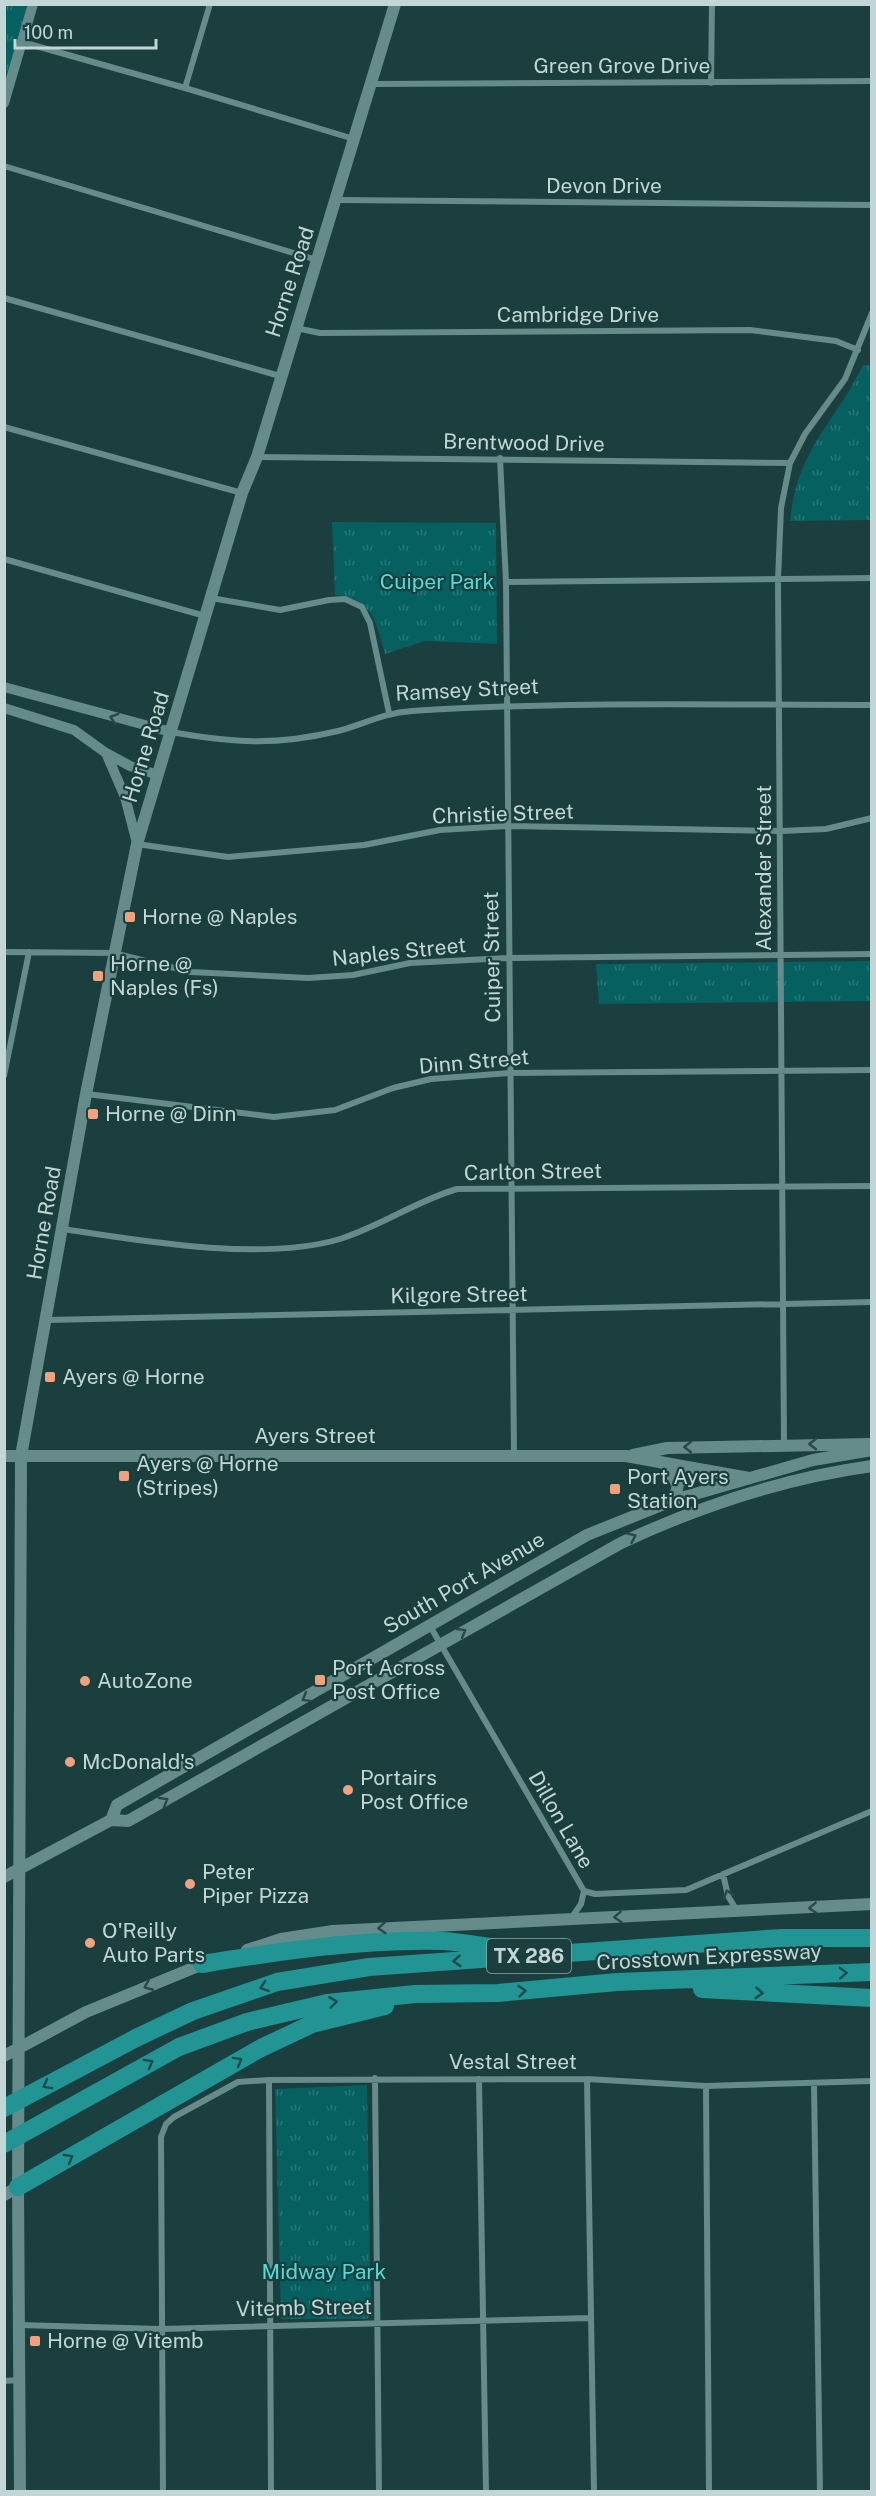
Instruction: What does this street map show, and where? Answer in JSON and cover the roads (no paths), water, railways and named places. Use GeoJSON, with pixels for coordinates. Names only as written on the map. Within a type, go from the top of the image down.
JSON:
{"type":"FeatureCollection","features":[{"type":"Feature","properties":{"kind":"highway"},"geometry":{"type":"LineString","coordinates":[[781,1938],[872,1925]]}},
{"type":"Feature","properties":{"kind":"highway","name":"Crosstown Expressway"},"geometry":{"type":"LineString","coordinates":[[4,2108],[89,2062],[193,2012],[277,1982],[369,1967],[781,1938],[872,1938]]}},
{"type":"Feature","properties":{"kind":"highway"},"geometry":{"type":"LineString","coordinates":[[202,1964],[289,1950],[342,1945],[443,1941],[547,1954]]}},
{"type":"Feature","properties":{"kind":"highway","name":"Crosstown Expressway"},"geometry":{"type":"LineString","coordinates":[[4,2144],[178,2047],[247,2022],[327,2003],[443,1994],[498,1993],[617,1982],[872,1972]]}},
{"type":"Feature","properties":{"kind":"highway"},"geometry":{"type":"LineString","coordinates":[[617,1982],[872,1998]]}},
{"type":"Feature","properties":{"kind":"highway"},"geometry":{"type":"LineString","coordinates":[[11,2191],[261,2048],[312,2024],[443,1994]]}},
{"type":"Feature","properties":{"kind":"main road","name":"Horne Road"},"geometry":{"type":"LineString","coordinates":[[21,2492],[19,2325],[11,2191],[20,2047],[21,1455],[86,1094],[137,844],[242,493],[257,457],[280,376],[373,84],[395,4]]}},
{"type":"Feature","properties":{"kind":"main road","name":"Ayers Street"},"geometry":{"type":"LineString","coordinates":[[626,1456],[667,1448],[872,1444]]}},
{"type":"Feature","properties":{"kind":"main road","name":"South Port Avenue"},"geometry":{"type":"LineString","coordinates":[[111,1820],[117,1805],[587,1535],[674,1500],[813,1460],[872,1450]]}},
{"type":"Feature","properties":{"kind":"main road","name":"Ayers Street"},"geometry":{"type":"LineString","coordinates":[[4,1456],[626,1456],[750,1478]]}},
{"type":"Feature","properties":{"kind":"main road"},"geometry":{"type":"LineString","coordinates":[[664,1463],[678,1485],[674,1500]]}},
{"type":"Feature","properties":{"kind":"main road","name":"South Port Avenue"},"geometry":{"type":"LineString","coordinates":[[4,1877],[111,1820],[128,1821],[621,1543],[687,1515],[755,1491],[872,1466]]}},
{"type":"Feature","properties":{"kind":"main road","name":"Crosstown Expressway"},"geometry":{"type":"LineString","coordinates":[[4,2056],[86,2012],[202,1964],[281,1939],[333,1930],[872,1905]]}},
{"type":"Feature","properties":{"kind":"street"},"geometry":{"type":"LineString","coordinates":[[4,103],[33,4]]}},
{"type":"Feature","properties":{"kind":"street"},"geometry":{"type":"LineString","coordinates":[[185,88],[210,4]]}},
{"type":"Feature","properties":{"kind":"street"},"geometry":{"type":"LineString","coordinates":[[711,83],[712,4]]}},
{"type":"Feature","properties":{"kind":"street"},"geometry":{"type":"LineString","coordinates":[[22,42],[185,88],[354,140]]}},
{"type":"Feature","properties":{"kind":"street","name":"Green Grove Drive"},"geometry":{"type":"LineString","coordinates":[[373,84],[872,81]]}},
{"type":"Feature","properties":{"kind":"street"},"geometry":{"type":"LineString","coordinates":[[4,166],[318,260]]}},
{"type":"Feature","properties":{"kind":"street","name":"Devon Drive"},"geometry":{"type":"LineString","coordinates":[[336,200],[872,204]]}},
{"type":"Feature","properties":{"kind":"street"},"geometry":{"type":"LineString","coordinates":[[4,298],[280,376]]}},
{"type":"Feature","properties":{"kind":"street","name":"Alexander Street"},"geometry":{"type":"LineString","coordinates":[[784,1444],[778,580],[781,508],[790,463],[805,434],[845,379],[872,314]]}},
{"type":"Feature","properties":{"kind":"street","name":"Cambridge Drive"},"geometry":{"type":"LineString","coordinates":[[295,328],[320,333],[750,330],[836,341],[858,350]]}},
{"type":"Feature","properties":{"kind":"street"},"geometry":{"type":"LineString","coordinates":[[4,427],[242,493]]}},
{"type":"Feature","properties":{"kind":"street","name":"Brentwood Drive"},"geometry":{"type":"LineString","coordinates":[[257,457],[790,463]]}},
{"type":"Feature","properties":{"kind":"street","name":"Cuiper Street"},"geometry":{"type":"LineString","coordinates":[[500,458],[506,582],[514,1456]]}},
{"type":"Feature","properties":{"kind":"street"},"geometry":{"type":"LineString","coordinates":[[4,559],[205,616]]}},
{"type":"Feature","properties":{"kind":"street"},"geometry":{"type":"LineString","coordinates":[[506,582],[872,578]]}},
{"type":"Feature","properties":{"kind":"street"},"geometry":{"type":"LineString","coordinates":[[210,598],[280,610],[345,599],[362,607],[370,623],[389,712]]}},
{"type":"Feature","properties":{"kind":"street","name":"Ramsey Street"},"geometry":{"type":"LineString","coordinates":[[4,687],[171,732],[225,742],[271,742],[339,731],[389,712],[506,705],[872,705]]}},
{"type":"Feature","properties":{"kind":"street"},"geometry":{"type":"LineString","coordinates":[[4,708],[74,730],[106,753],[130,766],[158,775]]}},
{"type":"Feature","properties":{"kind":"street"},"geometry":{"type":"LineString","coordinates":[[106,753],[125,797],[137,844]]}},
{"type":"Feature","properties":{"kind":"street","name":"Christie Street"},"geometry":{"type":"LineString","coordinates":[[137,844],[228,857],[364,844],[440,830],[507,826],[781,831],[826,829],[872,818]]}},
{"type":"Feature","properties":{"kind":"street","name":"Naples Street"},"geometry":{"type":"LineString","coordinates":[[4,952],[113,953],[190,972],[308,978],[353,975],[410,963],[508,958],[872,954]]}},
{"type":"Feature","properties":{"kind":"street"},"geometry":{"type":"LineString","coordinates":[[4,1076],[28,952]]}},
{"type":"Feature","properties":{"kind":"street","name":"Dinn Street"},"geometry":{"type":"LineString","coordinates":[[86,1094],[274,1117],[335,1110],[393,1088],[431,1078],[510,1073],[872,1070]]}},
{"type":"Feature","properties":{"kind":"street","name":"Carlton Street"},"geometry":{"type":"LineString","coordinates":[[63,1229],[155,1244],[293,1247],[338,1239],[382,1223],[428,1197],[457,1189],[872,1186]]}},
{"type":"Feature","properties":{"kind":"street","name":"Kilgore Street"},"geometry":{"type":"LineString","coordinates":[[46,1320],[783,1302],[872,1302]]}},
{"type":"Feature","properties":{"kind":"street","name":"Dillon Lane"},"geometry":{"type":"LineString","coordinates":[[430,1626],[584,1891],[595,1894],[676,1892],[872,1811]]}},
{"type":"Feature","properties":{"kind":"street"},"geometry":{"type":"LineString","coordinates":[[723,1874],[728,1896],[737,1912]]}},
{"type":"Feature","properties":{"kind":"street"},"geometry":{"type":"LineString","coordinates":[[569,1920],[577,1912],[584,1891]]}},
{"type":"Feature","properties":{"kind":"street"},"geometry":{"type":"LineString","coordinates":[[375,2078],[379,2492]]}},
{"type":"Feature","properties":{"kind":"street","name":"Vestal Street"},"geometry":{"type":"LineString","coordinates":[[161,2329],[161,2137],[166,2124],[174,2117],[238,2082],[375,2078],[587,2079],[706,2086],[872,2081]]}},
{"type":"Feature","properties":{"kind":"street"},"geometry":{"type":"LineString","coordinates":[[478,2079],[485,2322],[486,2492]]}},
{"type":"Feature","properties":{"kind":"street"},"geometry":{"type":"LineString","coordinates":[[587,2079],[594,2492]]}},
{"type":"Feature","properties":{"kind":"street"},"geometry":{"type":"LineString","coordinates":[[269,2080],[271,2492]]}},
{"type":"Feature","properties":{"kind":"street"},"geometry":{"type":"LineString","coordinates":[[814,2083],[820,2492]]}},
{"type":"Feature","properties":{"kind":"street"},"geometry":{"type":"LineString","coordinates":[[706,2086],[709,2492]]}},
{"type":"Feature","properties":{"kind":"street","name":"Vitemb Street"},"geometry":{"type":"LineString","coordinates":[[19,2325],[161,2329],[590,2318]]}},
{"type":"Feature","properties":{"kind":"street"},"geometry":{"type":"LineString","coordinates":[[161,2329],[163,2492]]}},
{"type":"Feature","properties":{"kind":"street"},"geometry":{"type":"LineString","coordinates":[[4,2381],[20,2380]]}},
{"type":"Feature","properties":{"kind":"place","name":"Horne @ Naples"},"geometry":{"type":"Point","coordinates":[130,917]}},
{"type":"Feature","properties":{"kind":"place","name":"Horne @ Naples (Fs)"},"geometry":{"type":"Point","coordinates":[98,976]}},
{"type":"Feature","properties":{"kind":"place","name":"Horne @ Dinn"},"geometry":{"type":"Point","coordinates":[93,1114]}},
{"type":"Feature","properties":{"kind":"place","name":"Ayers @ Horne"},"geometry":{"type":"Point","coordinates":[50,1377]}},
{"type":"Feature","properties":{"kind":"place","name":"Ayers @ Horne (Stripes)"},"geometry":{"type":"Point","coordinates":[124,1476]}},
{"type":"Feature","properties":{"kind":"place","name":"Port Ayers Station"},"geometry":{"type":"Point","coordinates":[615,1489]}},
{"type":"Feature","properties":{"kind":"place","name":"Port Across Post Office"},"geometry":{"type":"Point","coordinates":[320,1680]}},
{"type":"Feature","properties":{"kind":"place","name":"AutoZone"},"geometry":{"type":"Point","coordinates":[85,1681]}},
{"type":"Feature","properties":{"kind":"place","name":"McDonald's"},"geometry":{"type":"Point","coordinates":[70,1762]}},
{"type":"Feature","properties":{"kind":"place","name":"Portairs Post Office"},"geometry":{"type":"Point","coordinates":[348,1790]}},
{"type":"Feature","properties":{"kind":"place","name":"Peter Piper Pizza"},"geometry":{"type":"Point","coordinates":[190,1884]}},
{"type":"Feature","properties":{"kind":"place","name":"O'Reilly Auto Parts"},"geometry":{"type":"Point","coordinates":[90,1943]}},
{"type":"Feature","properties":{"kind":"place","name":"Horne @ Vitemb"},"geometry":{"type":"Point","coordinates":[35,2341]}},
{"type":"Feature","properties":{"kind":"park label","name":"Cuiper Park"},"geometry":{"type":"Point","coordinates":[437,582]}},
{"type":"Feature","properties":{"kind":"park label","name":"Midway Park"},"geometry":{"type":"Point","coordinates":[324,2272]}}]}
